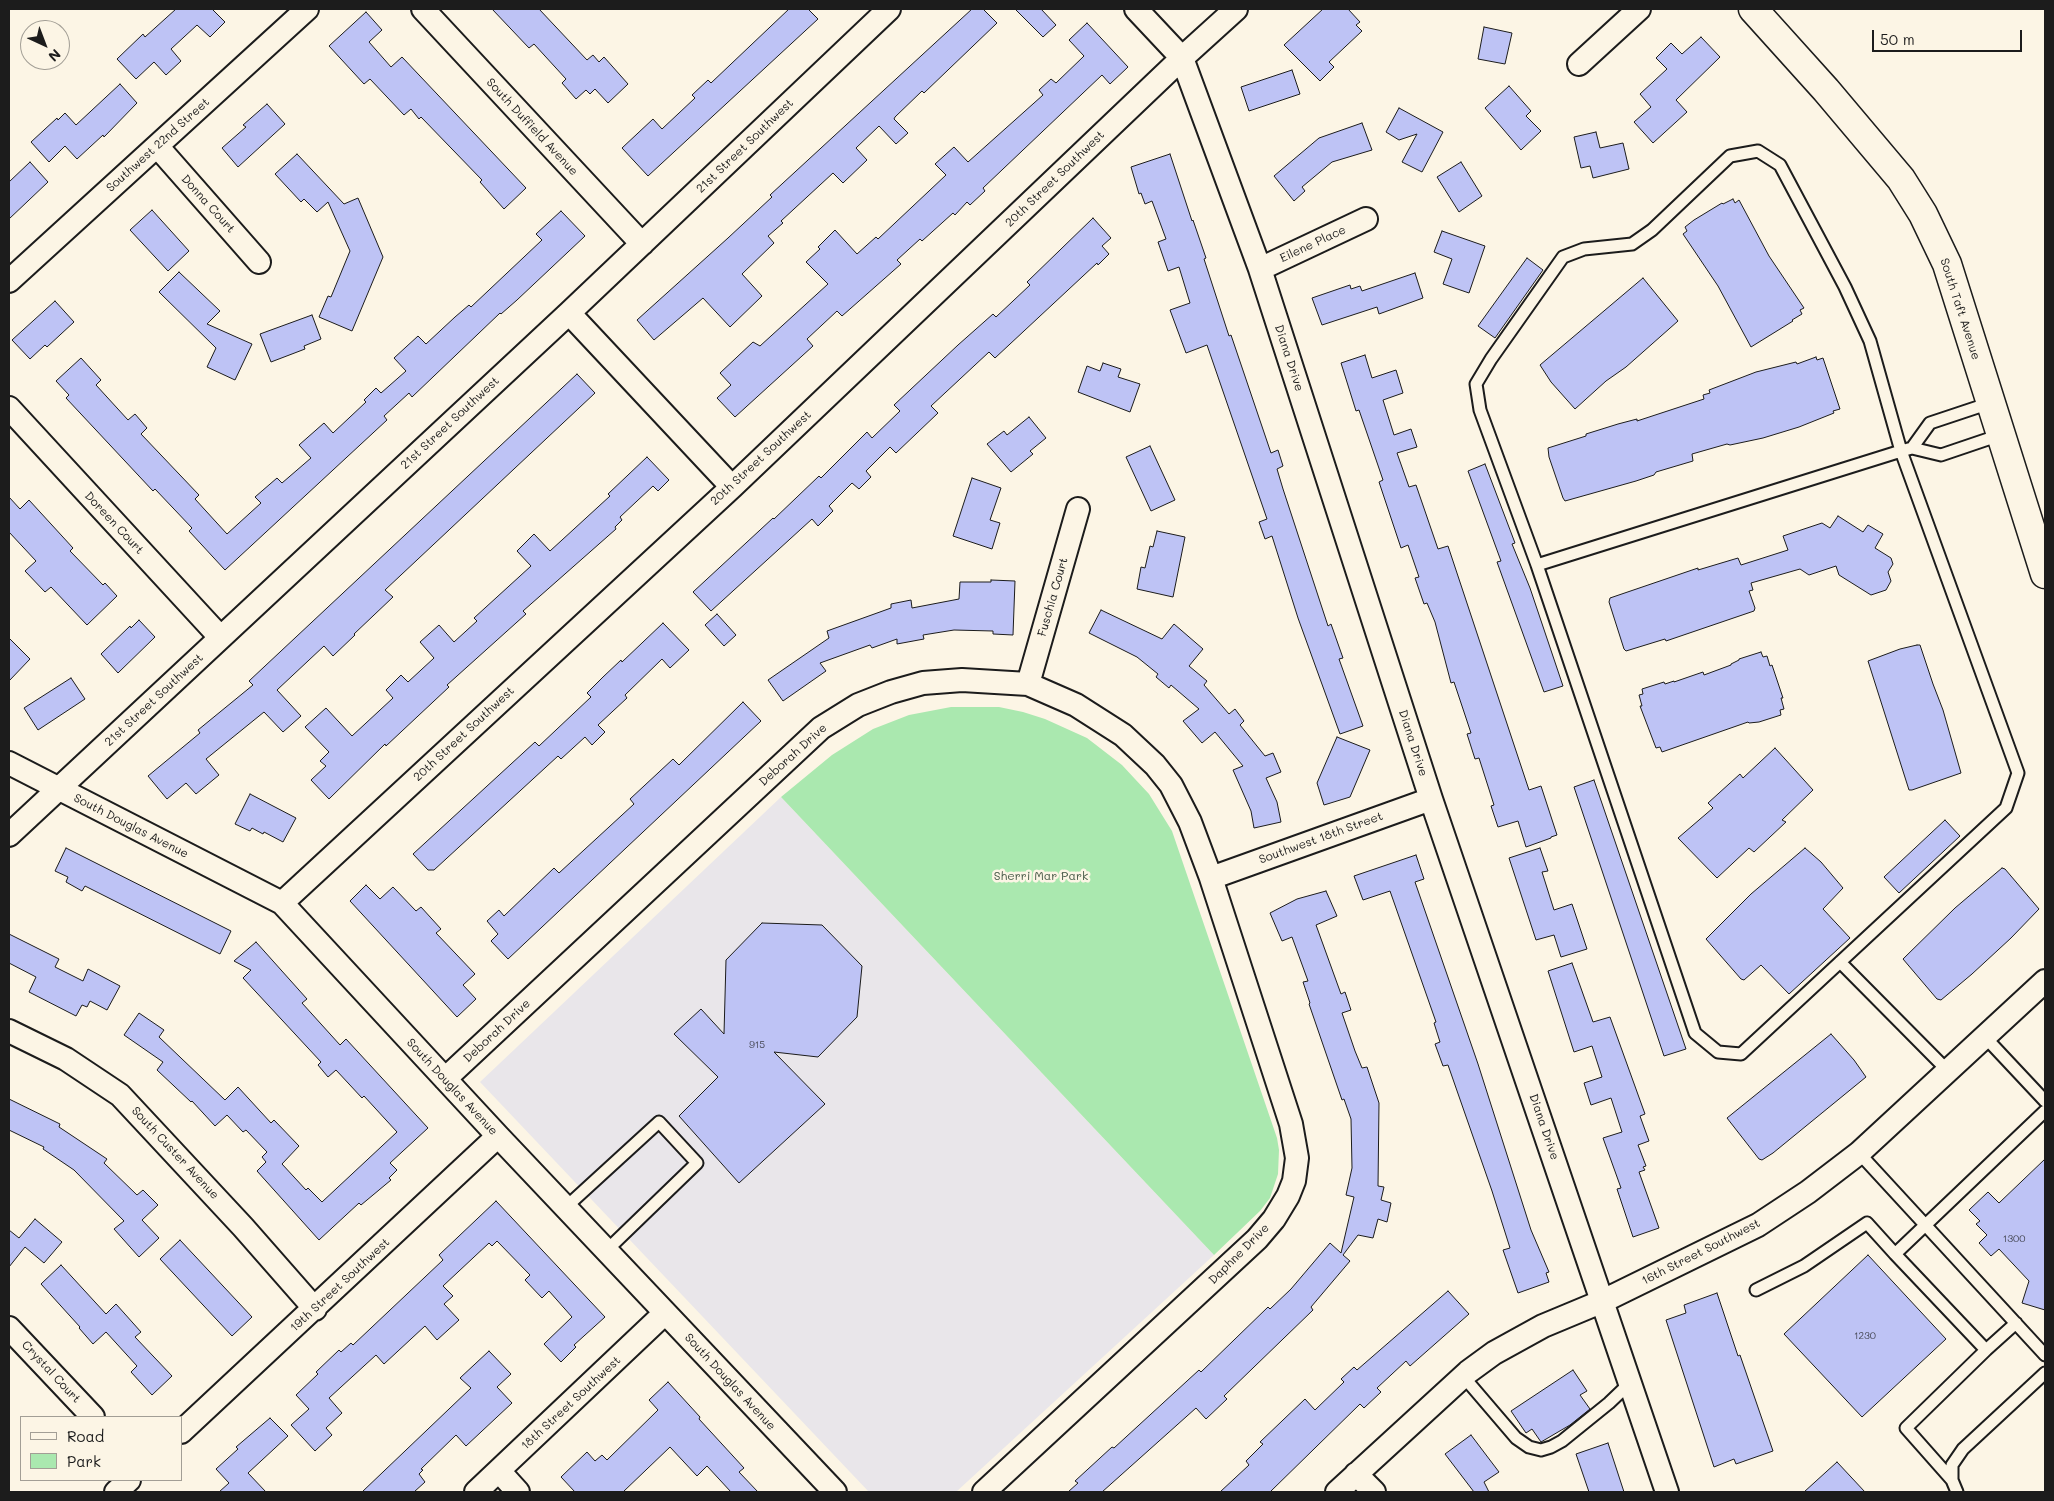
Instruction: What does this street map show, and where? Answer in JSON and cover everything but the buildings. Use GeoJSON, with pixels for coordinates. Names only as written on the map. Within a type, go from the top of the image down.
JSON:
{"type":"FeatureCollection","features":[{"type":"Feature","properties":{"kind":"main road","name":"South Taft Avenue"},"geometry":{"type":"LineString","coordinates":[[1753,9],[1826,90],[1900,179],[1923,214],[1947,264],[2045,574]]}},
{"type":"Feature","properties":{"kind":"street","name":"Southwest 22nd Street"},"geometry":{"type":"LineString","coordinates":[[9,281],[307,9]]}},
{"type":"Feature","properties":{"kind":"street","name":"South Duffield Avenue"},"geometry":{"type":"LineString","coordinates":[[423,9],[642,244]]}},
{"type":"Feature","properties":{"kind":"street","name":"21st Street Southwest"},"geometry":{"type":"LineString","coordinates":[[9,835],[569,314],[889,9]]}},
{"type":"Feature","properties":{"kind":"street","name":"Diana Drive"},"geometry":{"type":"LineString","coordinates":[[1136,9],[1182,58],[1260,269],[1431,799],[1603,1301],[1664,1490]]}},
{"type":"Feature","properties":{"kind":"street","name":"20th Street Southwest"},"geometry":{"type":"LineString","coordinates":[[282,903],[732,486],[1182,58],[1236,9]]}},
{"type":"Feature","properties":{"kind":"street"},"geometry":{"type":"LineString","coordinates":[[1579,64],[1639,9]]}},
{"type":"Feature","properties":{"kind":"street","name":"Donna Court"},"geometry":{"type":"LineString","coordinates":[[156,146],[259,262]]}},
{"type":"Feature","properties":{"kind":"street","name":"Eilene Place"},"geometry":{"type":"LineString","coordinates":[[1260,269],[1366,219]]}},
{"type":"Feature","properties":{"kind":"street"},"geometry":{"type":"LineString","coordinates":[[569,314],[732,486]]}},
{"type":"Feature","properties":{"kind":"street","name":"Doreen Court"},"geometry":{"type":"LineString","coordinates":[[9,408],[220,637]]}},
{"type":"Feature","properties":{"kind":"street","name":"Fuschia Court"},"geometry":{"type":"LineString","coordinates":[[1028,684],[1078,509]]}},
{"type":"Feature","properties":{"kind":"street","name":"Deborah Drive"},"geometry":{"type":"LineString","coordinates":[[445,1079],[821,728],[840,715],[891,692],[923,683],[962,680],[1028,684],[1076,705],[1123,735],[1156,765],[1172,785],[1190,822],[1212,878]]}},
{"type":"Feature","properties":{"kind":"street","name":"South Douglas Avenue"},"geometry":{"type":"LineString","coordinates":[[9,763],[282,903],[565,1208],[835,1492]]}},
{"type":"Feature","properties":{"kind":"street","name":"Southwest 18th Street"},"geometry":{"type":"LineString","coordinates":[[1212,878],[1431,799]]}},
{"type":"Feature","properties":{"kind":"street","name":"Daphne Drive"},"geometry":{"type":"LineString","coordinates":[[984,1492],[1257,1239],[1274,1219],[1288,1196],[1294,1180],[1297,1158],[1291,1124],[1212,878]]}},
{"type":"Feature","properties":{"kind":"street","name":"16th Street Southwest"},"geometry":{"type":"LineString","coordinates":[[1338,1492],[1464,1376],[1494,1353],[1519,1338],[1603,1301],[1758,1225],[1808,1192],[1859,1153],[2045,981]]}},
{"type":"Feature","properties":{"kind":"street","name":"South Custer Avenue"},"geometry":{"type":"LineString","coordinates":[[9,1031],[66,1059],[120,1095],[243,1227],[315,1309]]}},
{"type":"Feature","properties":{"kind":"street","name":"19th Street Southwest"},"geometry":{"type":"LineString","coordinates":[[182,1431],[315,1309],[498,1136]]}},
{"type":"Feature","properties":{"kind":"street","name":"18th Street Southwest"},"geometry":{"type":"LineString","coordinates":[[476,1492],[665,1313]]}},
{"type":"Feature","properties":{"kind":"street","name":"Crystal Court"},"geometry":{"type":"LineString","coordinates":[[9,1328],[92,1416]]}},
{"type":"Feature","properties":{"kind":"street"},"geometry":{"type":"LineString","coordinates":[[499,1471],[518,1492]]}},
{"type":"Feature","properties":{"kind":"street"},"geometry":{"type":"LineString","coordinates":[[1356,1474],[1374,1492]]}},
{"type":"Feature","properties":{"kind":"street"},"geometry":{"type":"LineString","coordinates":[[116,1492],[128,1481]]}},
{"type":"Feature","properties":{"kind":"lane"},"geometry":{"type":"LineString","coordinates":[[1758,151],[1780,165],[1845,287],[1870,341],[2018,773],[2006,808],[1741,1054],[1718,1052],[1695,1033],[1537,565],[1480,410],[1476,384],[1491,359],[1563,256],[1584,249],[1632,244],[1652,230],[1730,156],[1758,151]]}},
{"type":"Feature","properties":{"kind":"lane"},"geometry":{"type":"LineString","coordinates":[[1906,449],[1930,423],[1990,404]]}},
{"type":"Feature","properties":{"kind":"lane"},"geometry":{"type":"LineString","coordinates":[[1537,565],[1906,449],[1941,455],[2000,434]]}},
{"type":"Feature","properties":{"kind":"lane"},"geometry":{"type":"LineString","coordinates":[[1840,962],[1948,1071]]}},
{"type":"Feature","properties":{"kind":"lane"},"geometry":{"type":"LineString","coordinates":[[1986,1036],[2045,1101]]}},
{"type":"Feature","properties":{"kind":"lane"},"geometry":{"type":"LineString","coordinates":[[1895,1254],[2045,1111]]}},
{"type":"Feature","properties":{"kind":"lane"},"geometry":{"type":"LineString","coordinates":[[565,1208],[658,1122],[696,1163],[606,1251]]}},
{"type":"Feature","properties":{"kind":"lane"},"geometry":{"type":"LineString","coordinates":[[1859,1153],[2045,1355]]}},
{"type":"Feature","properties":{"kind":"lane"},"geometry":{"type":"LineString","coordinates":[[1756,1290],[1804,1266],[1867,1223],[1986,1350]]}},
{"type":"Feature","properties":{"kind":"lane"},"geometry":{"type":"LineString","coordinates":[[1958,1492],[1952,1480],[1906,1428],[2016,1323]]}},
{"type":"Feature","properties":{"kind":"lane"},"geometry":{"type":"LineString","coordinates":[[1952,1480],[1952,1465],[1963,1449],[2045,1373]]}},
{"type":"Feature","properties":{"kind":"lane"},"geometry":{"type":"LineString","coordinates":[[1464,1376],[1516,1438],[1529,1447],[1541,1450],[1562,1441],[1609,1403],[1630,1382]]}},
{"type":"Feature","properties":{"kind":"shaded area"},"geometry":{"type":"Polygon","coordinates":[[[781,797],[1214,1255],[956,1492],[869,1492],[480,1082],[781,797]]]}},
{"type":"Feature","properties":{"kind":"green space","name":"Sherri Mar Park"},"geometry":{"type":"Polygon","coordinates":[[[951,707],[999,707],[1023,712],[1045,719],[1087,738],[1122,765],[1149,794],[1172,831],[1277,1138],[1279,1150],[1278,1174],[1270,1198],[1260,1211],[1214,1255],[781,797],[832,755],[873,729],[909,715],[951,707]]]}}]}
